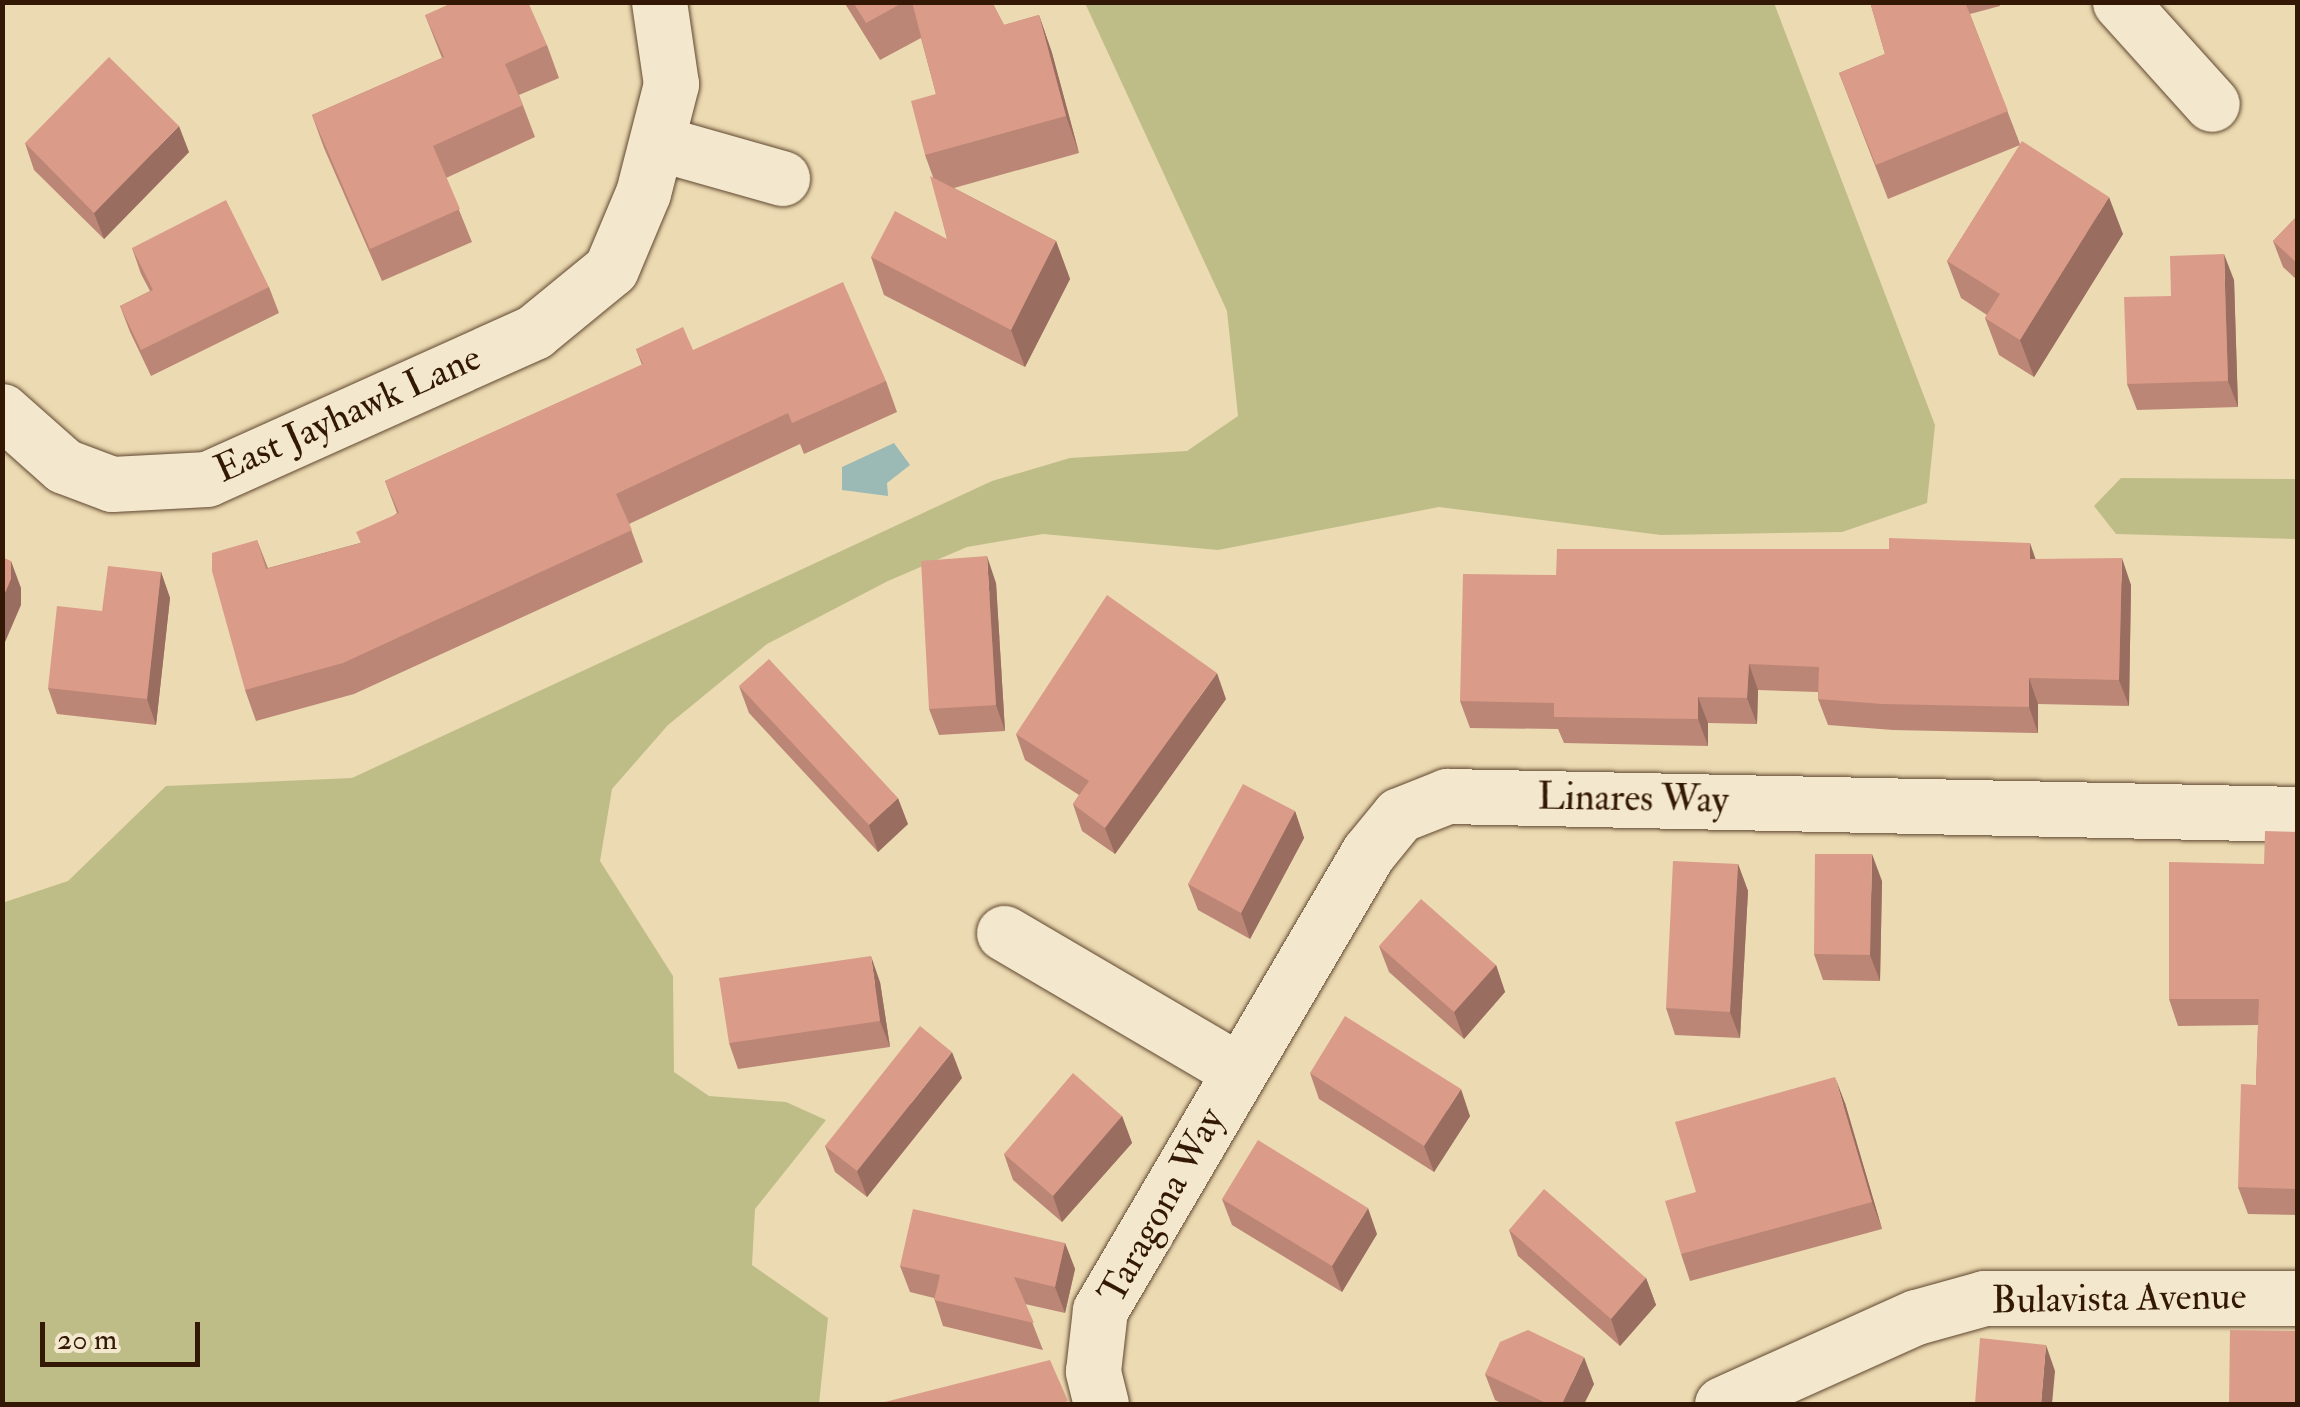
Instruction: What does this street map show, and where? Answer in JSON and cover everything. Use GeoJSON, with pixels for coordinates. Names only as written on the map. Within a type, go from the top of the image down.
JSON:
{"type":"FeatureCollection","features":[{"type":"Feature","properties":{"kind":"street","name":"East Jayhawk Lane"},"geometry":{"type":"LineString","coordinates":[[2,411],[64,466],[112,484],[207,479],[534,332],[612,269],[650,168],[671,84],[659,2]]}},
{"type":"Feature","properties":{"kind":"street"},"geometry":{"type":"LineString","coordinates":[[2120,2],[2212,104]]}},
{"type":"Feature","properties":{"kind":"street"},"geometry":{"type":"LineString","coordinates":[[650,168],[782,178]]}},
{"type":"Feature","properties":{"kind":"street","name":"Linares Way"},"geometry":{"type":"LineString","coordinates":[[1239,1071],[1368,853],[1400,815],[1447,796],[2298,814]]}},
{"type":"Feature","properties":{"kind":"street"},"geometry":{"type":"LineString","coordinates":[[1004,933],[1239,1071]]}},
{"type":"Feature","properties":{"kind":"street","name":"Taragona Way"},"geometry":{"type":"LineString","coordinates":[[1100,1404],[1093,1371],[1100,1310],[1239,1071]]}},
{"type":"Feature","properties":{"kind":"street","name":"Bulavista Avenue"},"geometry":{"type":"LineString","coordinates":[[1722,1404],[1916,1317],[1984,1298],[2298,1298]]}},
{"type":"Feature","properties":{"kind":"shaded area"},"geometry":{"type":"Polygon","coordinates":[[[1085,3],[1774,3],[1935,425],[1927,503],[1842,532],[1661,535],[1439,507],[1218,550],[1043,534],[967,547],[888,581],[767,644],[668,725],[612,789],[600,861],[673,976],[674,1072],[709,1096],[786,1102],[826,1120],[755,1209],[752,1265],[828,1318],[819,1404],[3,1404],[2,903],[68,881],[166,786],[352,778],[992,481],[1070,458],[1187,451],[1238,416],[1227,311],[1085,3]]]}},
{"type":"Feature","properties":{"kind":"shaded area"},"geometry":{"type":"Polygon","coordinates":[[[2121,478],[2297,479],[2297,539],[2116,534],[2094,506],[2121,478]]]}},
{"type":"Feature","properties":{"kind":"water"},"geometry":{"type":"Polygon","coordinates":[[[894,443],[910,465],[887,483],[888,496],[842,490],[842,467],[894,443]]]}},
{"type":"Feature","properties":{"kind":"building"},"geometry":{"type":"Polygon","coordinates":[[[454,2],[528,2],[547,45],[505,64],[523,105],[433,146],[460,209],[370,249],[312,115],[444,57],[425,15],[454,2]]]}},
{"type":"Feature","properties":{"kind":"building"},"geometry":{"type":"Polygon","coordinates":[[[853,2],[904,2],[866,23],[853,2]]]}},
{"type":"Feature","properties":{"kind":"building"},"geometry":{"type":"Polygon","coordinates":[[[912,2],[992,2],[1004,25],[1039,15],[1066,116],[925,155],[911,101],[936,94],[912,2]]]}},
{"type":"Feature","properties":{"kind":"building"},"geometry":{"type":"Polygon","coordinates":[[[1870,2],[1965,2],[2008,111],[1876,165],[1839,73],[1885,54],[1870,2]]]}},
{"type":"Feature","properties":{"kind":"building"},"geometry":{"type":"Polygon","coordinates":[[[109,57],[179,126],[94,213],[25,143],[109,57]]]}},
{"type":"Feature","properties":{"kind":"building"},"geometry":{"type":"Polygon","coordinates":[[[2022,141],[2109,197],[2020,340],[1985,318],[2000,294],[1947,261],[2022,141]]]}},
{"type":"Feature","properties":{"kind":"building"},"geometry":{"type":"Polygon","coordinates":[[[930,176],[1056,241],[1011,330],[871,257],[895,211],[947,239],[930,176]]]}},
{"type":"Feature","properties":{"kind":"building"},"geometry":{"type":"Polygon","coordinates":[[[226,200],[269,287],[141,350],[120,306],[153,290],[132,248],[226,200]]]}},
{"type":"Feature","properties":{"kind":"building"},"geometry":{"type":"Polygon","coordinates":[[[2298,215],[2298,264],[2273,241],[2298,215]]]}},
{"type":"Feature","properties":{"kind":"building"},"geometry":{"type":"Polygon","coordinates":[[[2224,254],[2228,381],[2127,384],[2124,297],[2171,296],[2170,256],[2224,254]]]}},
{"type":"Feature","properties":{"kind":"building"},"geometry":{"type":"Polygon","coordinates":[[[843,282],[886,381],[792,423],[788,413],[616,494],[632,530],[343,663],[245,690],[212,571],[212,553],[257,540],[266,569],[361,543],[356,532],[399,513],[385,481],[643,364],[636,349],[683,327],[693,350],[843,282]]]}},
{"type":"Feature","properties":{"kind":"building"},"geometry":{"type":"Polygon","coordinates":[[[1889,538],[2030,543],[2030,559],[2122,558],[2119,680],[2029,678],[2029,707],[1883,704],[1818,699],[1819,667],[1749,664],[1747,698],[1698,697],[1698,719],[1554,717],[1554,703],[1460,701],[1463,574],[1556,575],[1557,549],[1889,549],[1889,538]]]}},
{"type":"Feature","properties":{"kind":"building"},"geometry":{"type":"Polygon","coordinates":[[[987,556],[996,705],[929,709],[921,561],[987,556]]]}},
{"type":"Feature","properties":{"kind":"building"},"geometry":{"type":"Polygon","coordinates":[[[2,557],[11,561],[11,579],[2,600],[2,557]]]}},
{"type":"Feature","properties":{"kind":"building"},"geometry":{"type":"Polygon","coordinates":[[[108,566],[161,572],[147,699],[48,688],[57,606],[102,611],[108,566]]]}},
{"type":"Feature","properties":{"kind":"building"},"geometry":{"type":"Polygon","coordinates":[[[1107,595],[1217,673],[1105,828],[1073,804],[1089,781],[1016,734],[1107,595]]]}},
{"type":"Feature","properties":{"kind":"building"},"geometry":{"type":"Polygon","coordinates":[[[769,659],[898,798],[869,825],[739,686],[769,659]]]}},
{"type":"Feature","properties":{"kind":"building"},"geometry":{"type":"Polygon","coordinates":[[[1243,784],[1295,811],[1241,913],[1188,884],[1243,784]]]}},
{"type":"Feature","properties":{"kind":"building"},"geometry":{"type":"Polygon","coordinates":[[[2265,831],[2298,832],[2296,1189],[2238,1187],[2241,1084],[2256,1085],[2259,999],[2169,999],[2169,862],[2264,864],[2265,831]]]}},
{"type":"Feature","properties":{"kind":"building"},"geometry":{"type":"Polygon","coordinates":[[[1815,854],[1872,854],[1870,955],[1814,954],[1815,854]]]}},
{"type":"Feature","properties":{"kind":"building"},"geometry":{"type":"Polygon","coordinates":[[[1673,861],[1738,864],[1730,1012],[1666,1008],[1673,861]]]}},
{"type":"Feature","properties":{"kind":"building"},"geometry":{"type":"Polygon","coordinates":[[[1421,899],[1496,965],[1454,1012],[1379,946],[1421,899]]]}},
{"type":"Feature","properties":{"kind":"building"},"geometry":{"type":"Polygon","coordinates":[[[871,956],[880,1021],[729,1043],[719,978],[871,956]]]}},
{"type":"Feature","properties":{"kind":"building"},"geometry":{"type":"Polygon","coordinates":[[[1345,1016],[1461,1089],[1424,1146],[1310,1073],[1345,1016]]]}},
{"type":"Feature","properties":{"kind":"building"},"geometry":{"type":"Polygon","coordinates":[[[920,1026],[952,1052],[857,1171],[825,1146],[920,1026]]]}},
{"type":"Feature","properties":{"kind":"building"},"geometry":{"type":"Polygon","coordinates":[[[1073,1073],[1122,1116],[1053,1196],[1004,1154],[1073,1073]]]}},
{"type":"Feature","properties":{"kind":"building"},"geometry":{"type":"Polygon","coordinates":[[[1835,1077],[1872,1202],[1681,1254],[1665,1201],[1696,1192],[1675,1122],[1835,1077]]]}},
{"type":"Feature","properties":{"kind":"building"},"geometry":{"type":"Polygon","coordinates":[[[1258,1140],[1368,1208],[1332,1266],[1222,1199],[1258,1140]]]}},
{"type":"Feature","properties":{"kind":"building"},"geometry":{"type":"Polygon","coordinates":[[[1544,1189],[1646,1278],[1611,1319],[1509,1230],[1544,1189]]]}},
{"type":"Feature","properties":{"kind":"building"},"geometry":{"type":"Polygon","coordinates":[[[913,1209],[1065,1243],[1055,1287],[1014,1277],[1034,1323],[934,1300],[940,1275],[900,1266],[913,1209]]]}},
{"type":"Feature","properties":{"kind":"building"},"geometry":{"type":"Polygon","coordinates":[[[1528,1330],[1584,1357],[1562,1404],[1548,1404],[1485,1374],[1500,1342],[1528,1330]]]}},
{"type":"Feature","properties":{"kind":"building"},"geometry":{"type":"Polygon","coordinates":[[[2230,1330],[2298,1331],[2298,1404],[2229,1404],[2230,1330]]]}},
{"type":"Feature","properties":{"kind":"building"},"geometry":{"type":"Polygon","coordinates":[[[1980,1338],[2046,1345],[2041,1404],[1975,1404],[1980,1338]]]}},
{"type":"Feature","properties":{"kind":"building"},"geometry":{"type":"Polygon","coordinates":[[[1050,1360],[1068,1401],[1060,1404],[877,1404],[1050,1360]]]}}]}
